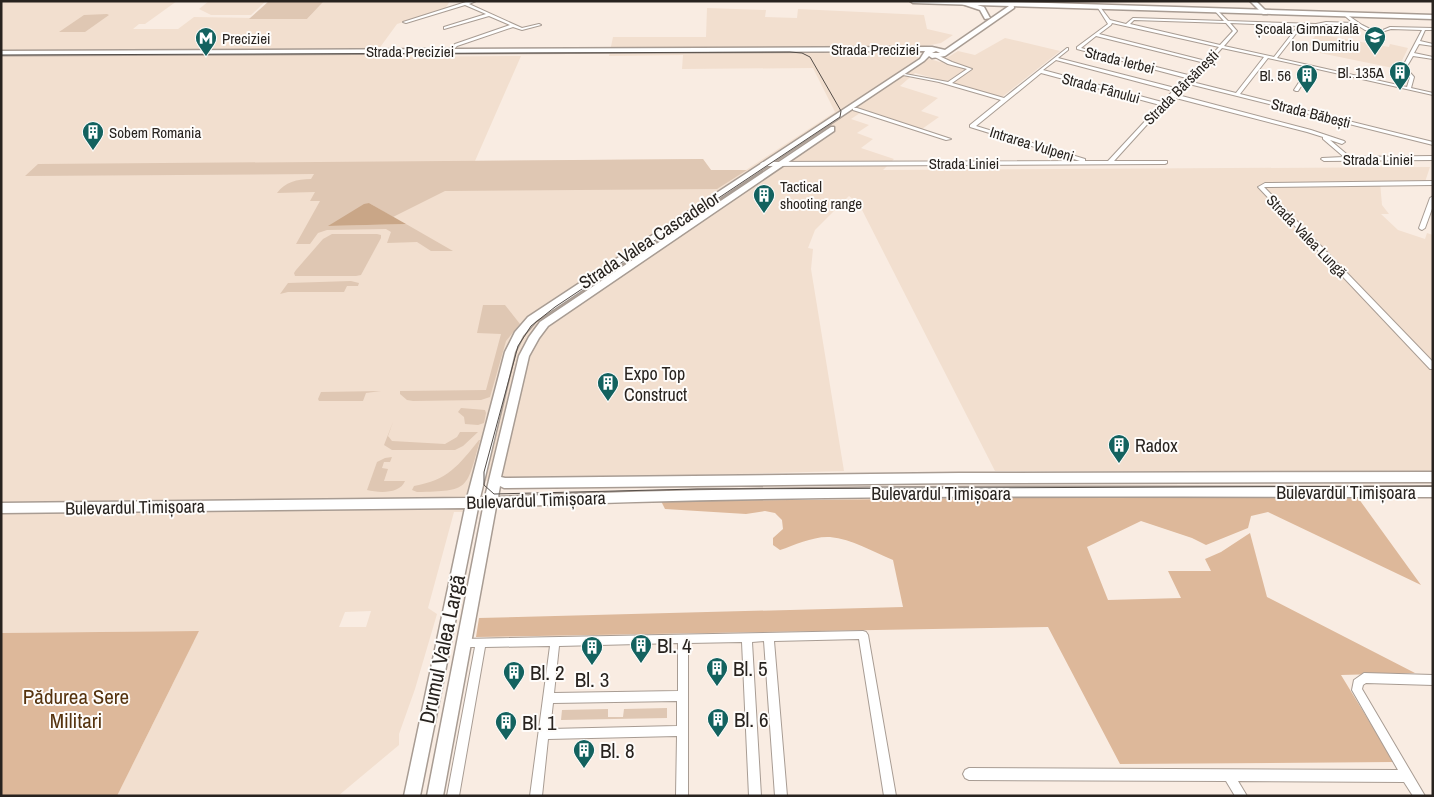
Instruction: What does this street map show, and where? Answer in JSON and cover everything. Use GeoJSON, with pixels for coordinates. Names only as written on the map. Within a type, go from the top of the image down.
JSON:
{"type":"FeatureCollection","features":[{"type":"Feature","properties":{"kind":"main road"},"geometry":{"type":"LineString","coordinates":[[913,1],[1111,3],[1346,15],[1433,16]]}},
{"type":"Feature","properties":{"kind":"main road"},"geometry":{"type":"LineString","coordinates":[[989,1],[1100,8],[1433,16]]}},
{"type":"Feature","properties":{"kind":"main road"},"geometry":{"type":"LineString","coordinates":[[1252,1],[1263,11]]}},
{"type":"Feature","properties":{"kind":"main road"},"geometry":{"type":"LineString","coordinates":[[964,3],[982,8],[986,12],[987,18]]}},
{"type":"Feature","properties":{"kind":"main road"},"geometry":{"type":"LineString","coordinates":[[944,57],[955,45],[1008,3]]}},
{"type":"Feature","properties":{"kind":"main road","name":"Strada Valea Cascadelor"},"geometry":{"type":"LineString","coordinates":[[474,497],[510,352],[517,337],[536,315],[929,53],[950,43],[1008,3]]}},
{"type":"Feature","properties":{"kind":"main road","name":"Strada Preciziei"},"geometry":{"type":"LineString","coordinates":[[1,53],[819,49],[903,52],[918,55],[940,50],[944,57]]}},
{"type":"Feature","properties":{"kind":"main road","name":"Strada Preciziei"},"geometry":{"type":"LineString","coordinates":[[848,50],[929,53]]}},
{"type":"Feature","properties":{"kind":"main road","name":"Strada Valea Cascadelor"},"geometry":{"type":"LineString","coordinates":[[490,502],[497,483],[526,353],[538,331],[552,317],[838,124],[855,109],[905,75],[920,66],[944,57]]}},
{"type":"Feature","properties":{"kind":"main road"},"geometry":{"type":"LineString","coordinates":[[664,230],[674,235]]}},
{"type":"Feature","properties":{"kind":"main road"},"geometry":{"type":"LineString","coordinates":[[614,263],[624,268]]}},
{"type":"Feature","properties":{"kind":"main road"},"geometry":{"type":"LineString","coordinates":[[510,352],[526,353]]}},
{"type":"Feature","properties":{"kind":"main road","name":"Bulevardul Timișoara"},"geometry":{"type":"LineString","coordinates":[[497,483],[940,478],[1433,478]]}},
{"type":"Feature","properties":{"kind":"main road"},"geometry":{"type":"LineString","coordinates":[[1151,479],[1158,493]]}},
{"type":"Feature","properties":{"kind":"main road"},"geometry":{"type":"LineString","coordinates":[[474,497],[485,495],[497,483]]}},
{"type":"Feature","properties":{"kind":"main road","name":"Bulevardul Timișoara"},"geometry":{"type":"LineString","coordinates":[[1,508],[449,503],[474,497],[490,502],[626,496],[765,494],[1433,492]]}},
{"type":"Feature","properties":{"kind":"main road","name":"Drumul Valea Largă"},"geometry":{"type":"LineString","coordinates":[[412,796],[474,497]]}},
{"type":"Feature","properties":{"kind":"main road","name":"Drumul Valea Largă"},"geometry":{"type":"LineString","coordinates":[[435,796],[490,502]]}},
{"type":"Feature","properties":{"kind":"street"},"geometry":{"type":"LineString","coordinates":[[405,22],[474,1]]}},
{"type":"Feature","properties":{"kind":"street"},"geometry":{"type":"LineString","coordinates":[[1211,1],[1220,1]]}},
{"type":"Feature","properties":{"kind":"street"},"geometry":{"type":"LineString","coordinates":[[466,4],[525,29],[539,25]]}},
{"type":"Feature","properties":{"kind":"street"},"geometry":{"type":"LineString","coordinates":[[1100,8],[1109,21],[1433,94]]}},
{"type":"Feature","properties":{"kind":"street"},"geometry":{"type":"LineString","coordinates":[[1217,11],[1228,23]]}},
{"type":"Feature","properties":{"kind":"street"},"geometry":{"type":"LineString","coordinates":[[445,28],[490,14]]}},
{"type":"Feature","properties":{"kind":"street"},"geometry":{"type":"LineString","coordinates":[[1346,15],[1366,30],[1386,31],[1390,28],[1433,30]]}},
{"type":"Feature","properties":{"kind":"street"},"geometry":{"type":"LineString","coordinates":[[1127,25],[1133,19],[1301,25],[1326,23],[1357,24]]}},
{"type":"Feature","properties":{"kind":"street"},"geometry":{"type":"LineString","coordinates":[[1096,35],[1110,24],[1109,21]]}},
{"type":"Feature","properties":{"kind":"street","name":"Strada Bârsănești"},"geometry":{"type":"LineString","coordinates":[[1109,163],[1181,84],[1191,80],[1235,31],[1228,23]]}},
{"type":"Feature","properties":{"kind":"street"},"geometry":{"type":"LineString","coordinates":[[450,51],[458,44],[514,25]]}},
{"type":"Feature","properties":{"kind":"street"},"geometry":{"type":"LineString","coordinates":[[1275,58],[1301,25]]}},
{"type":"Feature","properties":{"kind":"street"},"geometry":{"type":"LineString","coordinates":[[1408,88],[1412,77],[1404,68],[1424,29]]}},
{"type":"Feature","properties":{"kind":"street"},"geometry":{"type":"LineString","coordinates":[[1096,35],[1207,62]]}},
{"type":"Feature","properties":{"kind":"street","name":"Strada Ierbei"},"geometry":{"type":"LineString","coordinates":[[1096,35],[1078,48],[1191,80]]}},
{"type":"Feature","properties":{"kind":"street"},"geometry":{"type":"LineString","coordinates":[[1417,42],[1433,45]]}},
{"type":"Feature","properties":{"kind":"street"},"geometry":{"type":"LineString","coordinates":[[905,75],[949,83],[1005,100],[1066,49]]}},
{"type":"Feature","properties":{"kind":"street"},"geometry":{"type":"LineString","coordinates":[[1080,65],[1094,53]]}},
{"type":"Feature","properties":{"kind":"street"},"geometry":{"type":"LineString","coordinates":[[1411,54],[1433,58]]}},
{"type":"Feature","properties":{"kind":"street"},"geometry":{"type":"LineString","coordinates":[[1237,95],[1267,56]]}},
{"type":"Feature","properties":{"kind":"street"},"geometry":{"type":"LineString","coordinates":[[944,57],[970,69],[949,83]]}},
{"type":"Feature","properties":{"kind":"street"},"geometry":{"type":"LineString","coordinates":[[1055,59],[1176,90]]}},
{"type":"Feature","properties":{"kind":"street"},"geometry":{"type":"LineString","coordinates":[[1296,90],[1312,67]]}},
{"type":"Feature","properties":{"kind":"street","name":"Strada Fânului"},"geometry":{"type":"LineString","coordinates":[[1040,71],[1163,104]]}},
{"type":"Feature","properties":{"kind":"street","name":"Strada Băbești"},"geometry":{"type":"LineString","coordinates":[[1191,80],[1237,95],[1433,144]]}},
{"type":"Feature","properties":{"kind":"street"},"geometry":{"type":"LineString","coordinates":[[1171,95],[1342,142]]}},
{"type":"Feature","properties":{"kind":"street","name":"Intrarea Vulpeni"},"geometry":{"type":"LineString","coordinates":[[1005,100],[972,126],[1092,163]]}},
{"type":"Feature","properties":{"kind":"street"},"geometry":{"type":"LineString","coordinates":[[855,109],[948,139]]}},
{"type":"Feature","properties":{"kind":"street"},"geometry":{"type":"LineString","coordinates":[[1322,135],[1349,159]]}},
{"type":"Feature","properties":{"kind":"street","name":"Strada Liniei"},"geometry":{"type":"LineString","coordinates":[[1324,159],[1433,158]]}},
{"type":"Feature","properties":{"kind":"street","name":"Strada Liniei"},"geometry":{"type":"LineString","coordinates":[[763,164],[1165,162]]}},
{"type":"Feature","properties":{"kind":"street","name":"Strada Valea Lungă"},"geometry":{"type":"LineString","coordinates":[[1433,183],[1265,185],[1261,187],[1433,366]]}},
{"type":"Feature","properties":{"kind":"street"},"geometry":{"type":"LineString","coordinates":[[1422,228],[1429,219],[1433,198]]}},
{"type":"Feature","properties":{"kind":"street"},"geometry":{"type":"LineString","coordinates":[[463,643],[863,635],[890,796]]}},
{"type":"Feature","properties":{"kind":"street"},"geometry":{"type":"LineString","coordinates":[[769,637],[781,796]]}},
{"type":"Feature","properties":{"kind":"street"},"geometry":{"type":"LineString","coordinates":[[746,638],[754,796]]}},
{"type":"Feature","properties":{"kind":"street"},"geometry":{"type":"LineString","coordinates":[[682,796],[683,639]]}},
{"type":"Feature","properties":{"kind":"street"},"geometry":{"type":"LineString","coordinates":[[536,796],[555,642]]}},
{"type":"Feature","properties":{"kind":"street"},"geometry":{"type":"LineString","coordinates":[[453,796],[482,643]]}},
{"type":"Feature","properties":{"kind":"street"},"geometry":{"type":"LineString","coordinates":[[1419,796],[1357,690],[1358,683],[1364,678],[1433,680]]}},
{"type":"Feature","properties":{"kind":"street"},"geometry":{"type":"LineString","coordinates":[[548,698],[683,696]]}},
{"type":"Feature","properties":{"kind":"street"},"geometry":{"type":"LineString","coordinates":[[544,734],[683,731]]}},
{"type":"Feature","properties":{"kind":"street"},"geometry":{"type":"LineString","coordinates":[[969,774],[1407,776]]}},
{"type":"Feature","properties":{"kind":"street"},"geometry":{"type":"LineString","coordinates":[[1229,776],[1241,796]]}},
{"type":"Feature","properties":{"kind":"shaded area"},"geometry":{"type":"Polygon","coordinates":[[[1,1],[177,1],[145,24],[139,24],[133,29],[178,29],[194,17],[307,19],[324,1],[450,1],[445,9],[397,24],[373,57],[521,56],[475,161],[703,159],[711,170],[746,170],[835,112],[813,68],[682,69],[683,55],[609,56],[613,37],[706,37],[707,8],[766,10],[765,17],[797,18],[798,9],[924,15],[927,29],[953,35],[941,43],[925,46],[879,47],[881,52],[913,54],[940,62],[958,51],[975,55],[1005,38],[1060,51],[1002,97],[915,73],[900,86],[938,98],[921,111],[939,117],[922,129],[863,111],[851,119],[869,125],[857,133],[873,139],[861,148],[894,159],[883,170],[1430,167],[1425,182],[1380,182],[1382,205],[1389,214],[1381,214],[1398,230],[1425,239],[1427,233],[1433,235],[1433,472],[995,471],[859,204],[849,196],[815,230],[808,248],[813,249],[811,269],[844,471],[473,481],[465,512],[454,512],[428,608],[437,614],[415,689],[399,734],[399,745],[338,796],[117,796],[199,631],[1,633],[1,1]],[[371,611],[345,612],[339,627],[366,627],[371,611]]]}},
{"type":"Feature","properties":{"kind":"shaded area"},"geometry":{"type":"Polygon","coordinates":[[[209,1],[266,1],[251,15],[211,15],[199,9],[209,1]]]}},
{"type":"Feature","properties":{"kind":"shaded area"},"geometry":{"type":"Polygon","coordinates":[[[269,1],[324,1],[307,19],[249,19],[269,1]]]}},
{"type":"Feature","properties":{"kind":"shaded area"},"geometry":{"type":"Polygon","coordinates":[[[84,15],[109,15],[85,32],[59,32],[84,15]]]}},
{"type":"Feature","properties":{"kind":"shaded area","name":"Școala Gimnazială Ion Dumitriu"},"geometry":{"type":"Polygon","coordinates":[[[1317,34],[1389,47],[1390,44],[1408,48],[1398,69],[1320,53],[1322,49],[1308,45],[1317,34]]]}},
{"type":"Feature","properties":{"kind":"shaded area"},"geometry":{"type":"Polygon","coordinates":[[[703,159],[711,170],[747,170],[717,189],[445,191],[393,217],[369,203],[329,226],[406,224],[453,251],[431,251],[417,242],[387,243],[391,232],[386,229],[327,230],[318,233],[310,244],[296,244],[320,201],[310,201],[315,192],[277,193],[288,184],[311,179],[314,174],[25,176],[38,164],[703,159]]]}},
{"type":"Feature","properties":{"kind":"shaded area"},"geometry":{"type":"Polygon","coordinates":[[[369,203],[406,224],[328,226],[364,204],[369,203]]]}},
{"type":"Feature","properties":{"kind":"shaded area"},"geometry":{"type":"Polygon","coordinates":[[[332,234],[377,234],[381,235],[381,238],[361,275],[295,276],[296,270],[323,239],[332,234]]]}},
{"type":"Feature","properties":{"kind":"shaded area"},"geometry":{"type":"Polygon","coordinates":[[[351,281],[359,283],[358,286],[347,286],[344,292],[288,292],[280,294],[288,283],[351,281]]]}},
{"type":"Feature","properties":{"kind":"shaded area"},"geometry":{"type":"Polygon","coordinates":[[[483,305],[505,305],[520,324],[506,341],[490,397],[481,400],[413,401],[407,400],[400,394],[400,391],[486,390],[501,334],[477,333],[483,305]]]}},
{"type":"Feature","properties":{"kind":"shaded area"},"geometry":{"type":"Polygon","coordinates":[[[381,391],[366,393],[363,401],[319,401],[318,399],[321,392],[381,391]]]}},
{"type":"Feature","properties":{"kind":"shaded area"},"geometry":{"type":"Polygon","coordinates":[[[461,408],[485,410],[484,423],[478,425],[465,424],[464,417],[458,412],[461,408]]]}},
{"type":"Feature","properties":{"kind":"shaded area"},"geometry":{"type":"Polygon","coordinates":[[[393,422],[388,436],[392,441],[445,444],[457,437],[460,432],[478,432],[463,446],[455,450],[392,450],[384,445],[393,422]]]}},
{"type":"Feature","properties":{"kind":"shaded area"},"geometry":{"type":"Polygon","coordinates":[[[479,440],[472,469],[463,484],[457,488],[434,492],[417,492],[412,490],[414,486],[444,476],[465,457],[479,440]]]}},
{"type":"Feature","properties":{"kind":"shaded area"},"geometry":{"type":"Polygon","coordinates":[[[392,457],[390,462],[384,462],[382,468],[388,469],[384,481],[405,481],[402,485],[389,491],[377,492],[367,490],[377,462],[392,457]]]}},
{"type":"Feature","properties":{"kind":"shaded area"},"geometry":{"type":"Polygon","coordinates":[[[667,708],[667,718],[561,720],[562,710],[608,709],[608,717],[623,717],[624,709],[667,708]]]}},
{"type":"Feature","properties":{"kind":"green space"},"geometry":{"type":"Polygon","coordinates":[[[1356,495],[1421,585],[1268,512],[1251,516],[1248,528],[1206,545],[1192,538],[1141,521],[1087,547],[1108,600],[1181,598],[1168,571],[1211,571],[1205,559],[1221,552],[1250,533],[1267,597],[1415,673],[1341,675],[1394,762],[1120,764],[1048,627],[476,637],[479,618],[903,607],[893,560],[862,546],[838,538],[824,537],[804,541],[780,550],[773,545],[773,538],[783,529],[782,520],[775,513],[765,511],[746,514],[665,509],[661,501],[1356,495]]]}},
{"type":"Feature","properties":{"kind":"green space","name":"Pădurea Sere Militari"},"geometry":{"type":"Polygon","coordinates":[[[199,631],[117,796],[1,796],[1,633],[199,631]]]}},
{"type":"Feature","properties":{"kind":"tram line"},"geometry":{"type":"LineString","coordinates":[[1,55],[790,52],[802,53],[810,57],[841,111],[840,117],[555,307],[531,326],[518,346],[484,472],[484,485],[494,494],[697,489],[1433,486]]}},
{"type":"Feature","properties":{"kind":"place","name":"Școala Gimnazială Ion Dumitriu"},"geometry":{"type":"Point","coordinates":[1375,56]}},
{"type":"Feature","properties":{"kind":"place","name":"Preciziei"},"geometry":{"type":"Point","coordinates":[206,57]}},
{"type":"Feature","properties":{"kind":"place","name":"Bl. 135A"},"geometry":{"type":"Point","coordinates":[1400,91]}},
{"type":"Feature","properties":{"kind":"place","name":"Bl. 56"},"geometry":{"type":"Point","coordinates":[1307,94]}},
{"type":"Feature","properties":{"kind":"place","name":"Sobem Romania"},"geometry":{"type":"Point","coordinates":[93,151]}},
{"type":"Feature","properties":{"kind":"place","name":"Tactical shooting range"},"geometry":{"type":"Point","coordinates":[764,214]}},
{"type":"Feature","properties":{"kind":"place","name":"Expo Top Construct"},"geometry":{"type":"Point","coordinates":[608,402]}},
{"type":"Feature","properties":{"kind":"place","name":"Radox"},"geometry":{"type":"Point","coordinates":[1119,464]}},
{"type":"Feature","properties":{"kind":"place","name":"Bl. 4"},"geometry":{"type":"Point","coordinates":[641,664]}},
{"type":"Feature","properties":{"kind":"place","name":"Bl. 3"},"geometry":{"type":"Point","coordinates":[592,666]}},
{"type":"Feature","properties":{"kind":"place","name":"Bl. 5"},"geometry":{"type":"Point","coordinates":[717,687]}},
{"type":"Feature","properties":{"kind":"place","name":"Bl. 2"},"geometry":{"type":"Point","coordinates":[514,691]}},
{"type":"Feature","properties":{"kind":"place","name":"Bl. 6"},"geometry":{"type":"Point","coordinates":[718,738]}},
{"type":"Feature","properties":{"kind":"place","name":"Bl. 1"},"geometry":{"type":"Point","coordinates":[506,741]}},
{"type":"Feature","properties":{"kind":"place","name":"Bl. 8"},"geometry":{"type":"Point","coordinates":[584,769]}}]}
